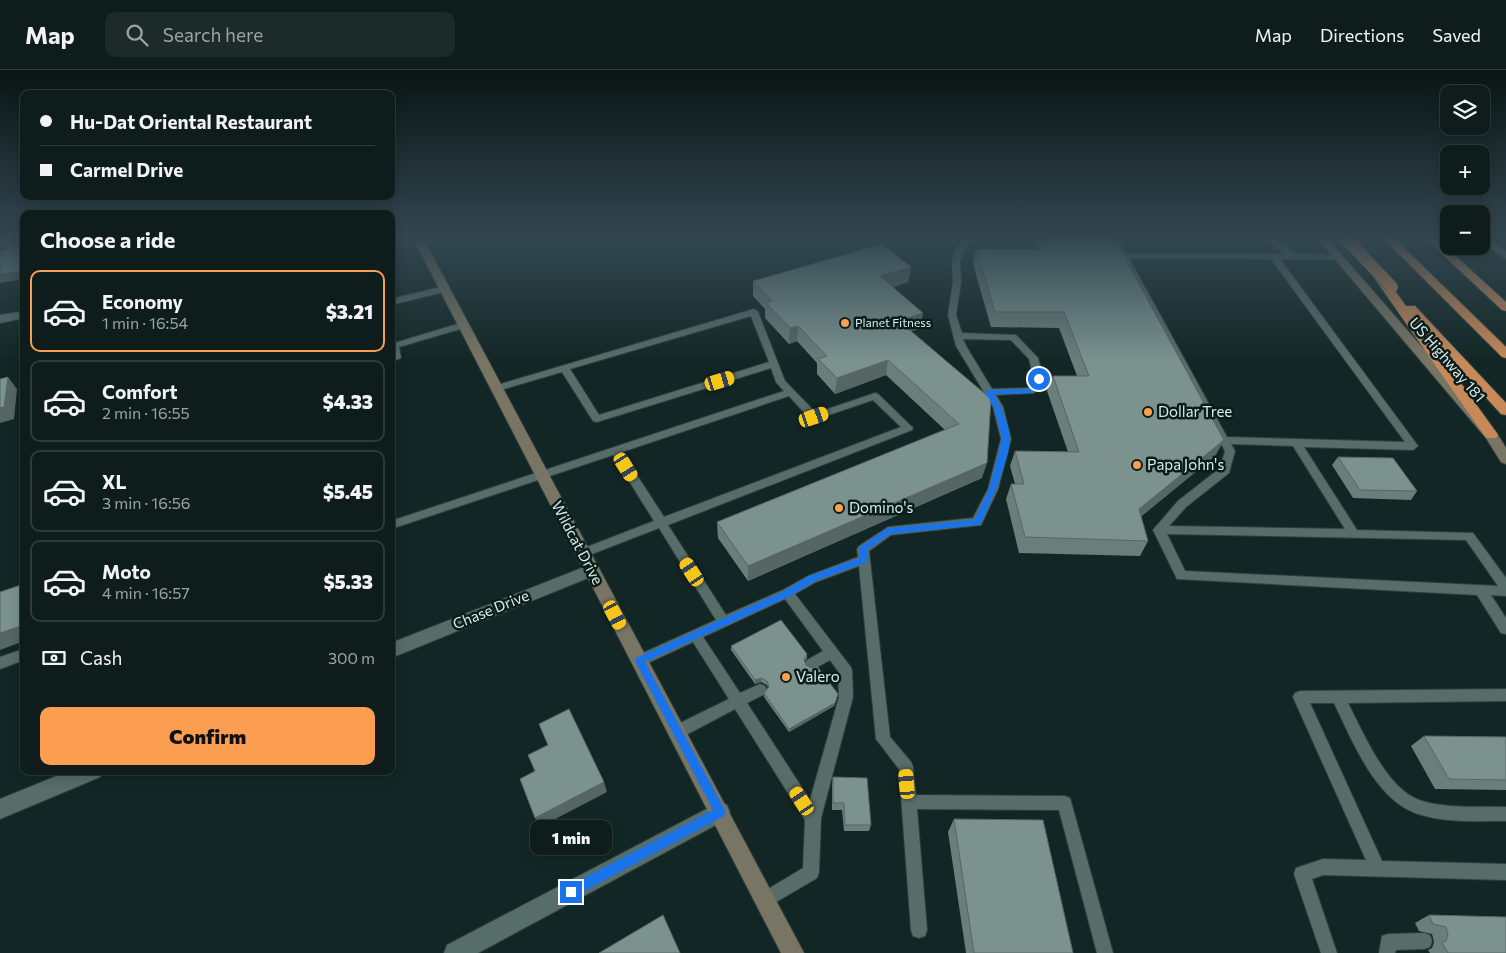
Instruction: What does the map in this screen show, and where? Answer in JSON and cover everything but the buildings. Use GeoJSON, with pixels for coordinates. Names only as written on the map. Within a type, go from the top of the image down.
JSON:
{"type":"FeatureCollection","features":[{"type":"Feature","properties":{"kind":"highway"},"geometry":{"type":"LineString","coordinates":[[1382,279],[1491,435]]}},
{"type":"Feature","properties":{"kind":"highway"},"geometry":{"type":"LineString","coordinates":[[1385,279],[1506,410]]}},
{"type":"Feature","properties":{"kind":"highway"},"geometry":{"type":"LineString","coordinates":[[1430,279],[1506,354]]}},
{"type":"Feature","properties":{"kind":"highway"},"geometry":{"type":"LineString","coordinates":[[1474,279],[1502,305]]}},
{"type":"Feature","properties":{"kind":"highway"},"geometry":{"type":"LineString","coordinates":[[1480,279],[1502,305]]}},
{"type":"Feature","properties":{"kind":"main road","name":"Wildcat Drive"},"geometry":{"type":"LineString","coordinates":[[440,279],[793,953]]}},
{"type":"Feature","properties":{"kind":"main road","name":"US Highway 181"},"geometry":{"type":"LineString","coordinates":[[1357,279],[1491,435],[1506,459]]}},
{"type":"Feature","properties":{"kind":"street"},"geometry":{"type":"LineString","coordinates":[[0,319],[20,315]]}},
{"type":"Feature","properties":{"kind":"street","name":"Chase Drive"},"geometry":{"type":"LineString","coordinates":[[395,649],[592,570]]}},
{"type":"Feature","properties":{"kind":"street"},"geometry":{"type":"LineString","coordinates":[[0,809],[84,775]]}},
{"type":"Feature","properties":{"kind":"street"},"geometry":{"type":"LineString","coordinates":[[455,953],[720,812]]}},
{"type":"Feature","properties":{"kind":"lane"},"geometry":{"type":"LineString","coordinates":[[919,930],[906,766],[883,739],[863,549],[888,531],[977,522],[993,489],[1006,439],[998,407],[961,346],[952,315],[957,279]]}},
{"type":"Feature","properties":{"kind":"lane"},"geometry":{"type":"LineString","coordinates":[[1138,279],[1230,451],[1225,470],[1182,504],[1159,530]]}},
{"type":"Feature","properties":{"kind":"lane"},"geometry":{"type":"LineString","coordinates":[[1225,440],[1413,446],[1290,279]]}},
{"type":"Feature","properties":{"kind":"lane"},"geometry":{"type":"LineString","coordinates":[[395,301],[445,288]]}},
{"type":"Feature","properties":{"kind":"lane"},"geometry":{"type":"LineString","coordinates":[[496,388],[754,312],[781,382],[814,417],[875,396],[908,428],[583,552]]}},
{"type":"Feature","properties":{"kind":"lane"},"geometry":{"type":"LineString","coordinates":[[395,343],[464,325]]}},
{"type":"Feature","properties":{"kind":"lane"},"geometry":{"type":"LineString","coordinates":[[958,336],[1013,338],[1033,358],[1039,379],[1030,391],[989,392]]}},
{"type":"Feature","properties":{"kind":"lane"},"geometry":{"type":"LineString","coordinates":[[564,367],[597,419],[773,364]]}},
{"type":"Feature","properties":{"kind":"lane"},"geometry":{"type":"LineString","coordinates":[[395,524],[791,392]]}},
{"type":"Feature","properties":{"kind":"lane"},"geometry":{"type":"LineString","coordinates":[[1296,443],[1354,534]]}},
{"type":"Feature","properties":{"kind":"lane"},"geometry":{"type":"LineString","coordinates":[[616,451],[724,622]]}},
{"type":"Feature","properties":{"kind":"lane"},"geometry":{"type":"LineString","coordinates":[[1159,530],[1469,536],[1506,587]]}},
{"type":"Feature","properties":{"kind":"lane"},"geometry":{"type":"LineString","coordinates":[[1159,530],[1181,576],[1506,591]]}},
{"type":"Feature","properties":{"kind":"lane"},"geometry":{"type":"LineString","coordinates":[[639,661],[787,594],[812,579],[864,559]]}},
{"type":"Feature","properties":{"kind":"lane"},"geometry":{"type":"LineString","coordinates":[[1481,590],[1506,629]]}},
{"type":"Feature","properties":{"kind":"lane"},"geometry":{"type":"LineString","coordinates":[[766,900],[810,872],[813,818],[846,697],[845,670],[787,594]]}},
{"type":"Feature","properties":{"kind":"lane"},"geometry":{"type":"LineString","coordinates":[[695,635],[813,818]]}},
{"type":"Feature","properties":{"kind":"lane"},"geometry":{"type":"LineString","coordinates":[[812,664],[832,653]]}},
{"type":"Feature","properties":{"kind":"lane"},"geometry":{"type":"LineString","coordinates":[[0,662],[20,655]]}},
{"type":"Feature","properties":{"kind":"lane"},"geometry":{"type":"LineString","coordinates":[[677,732],[760,690]]}},
{"type":"Feature","properties":{"kind":"lane"},"geometry":{"type":"LineString","coordinates":[[1377,868],[1300,697],[1506,695]]}},
{"type":"Feature","properties":{"kind":"lane"},"geometry":{"type":"LineString","coordinates":[[1338,697],[1374,767],[1394,792],[1416,807],[1468,813],[1506,814]]}},
{"type":"Feature","properties":{"kind":"lane"},"geometry":{"type":"LineString","coordinates":[[908,802],[1065,803],[1105,953]]}},
{"type":"Feature","properties":{"kind":"lane"},"geometry":{"type":"LineString","coordinates":[[1329,953],[1302,874],[1323,866],[1506,872]]}},
{"type":"Feature","properties":{"kind":"lane"},"geometry":{"type":"LineString","coordinates":[[1388,953],[1388,942],[1424,941]]}},
{"type":"Feature","properties":{"kind":"place","name":"Planet Fitness"},"geometry":{"type":"Point","coordinates":[845,323]}},
{"type":"Feature","properties":{"kind":"place","name":"Dollar Tree"},"geometry":{"type":"Point","coordinates":[1148,412]}},
{"type":"Feature","properties":{"kind":"place","name":"Papa John's"},"geometry":{"type":"Point","coordinates":[1137,465]}},
{"type":"Feature","properties":{"kind":"place","name":"Domino's"},"geometry":{"type":"Point","coordinates":[839,508]}},
{"type":"Feature","properties":{"kind":"place","name":"Valero"},"geometry":{"type":"Point","coordinates":[786,677]}},
{"type":"Feature","properties":{"kind":"route"},"geometry":{"type":"LineString","coordinates":[[571,892],[720,812],[639,661],[787,594],[812,579],[864,559],[863,549],[888,531],[977,522],[993,489],[1006,439],[998,407],[989,392],[1030,391],[1039,379]]}}]}
